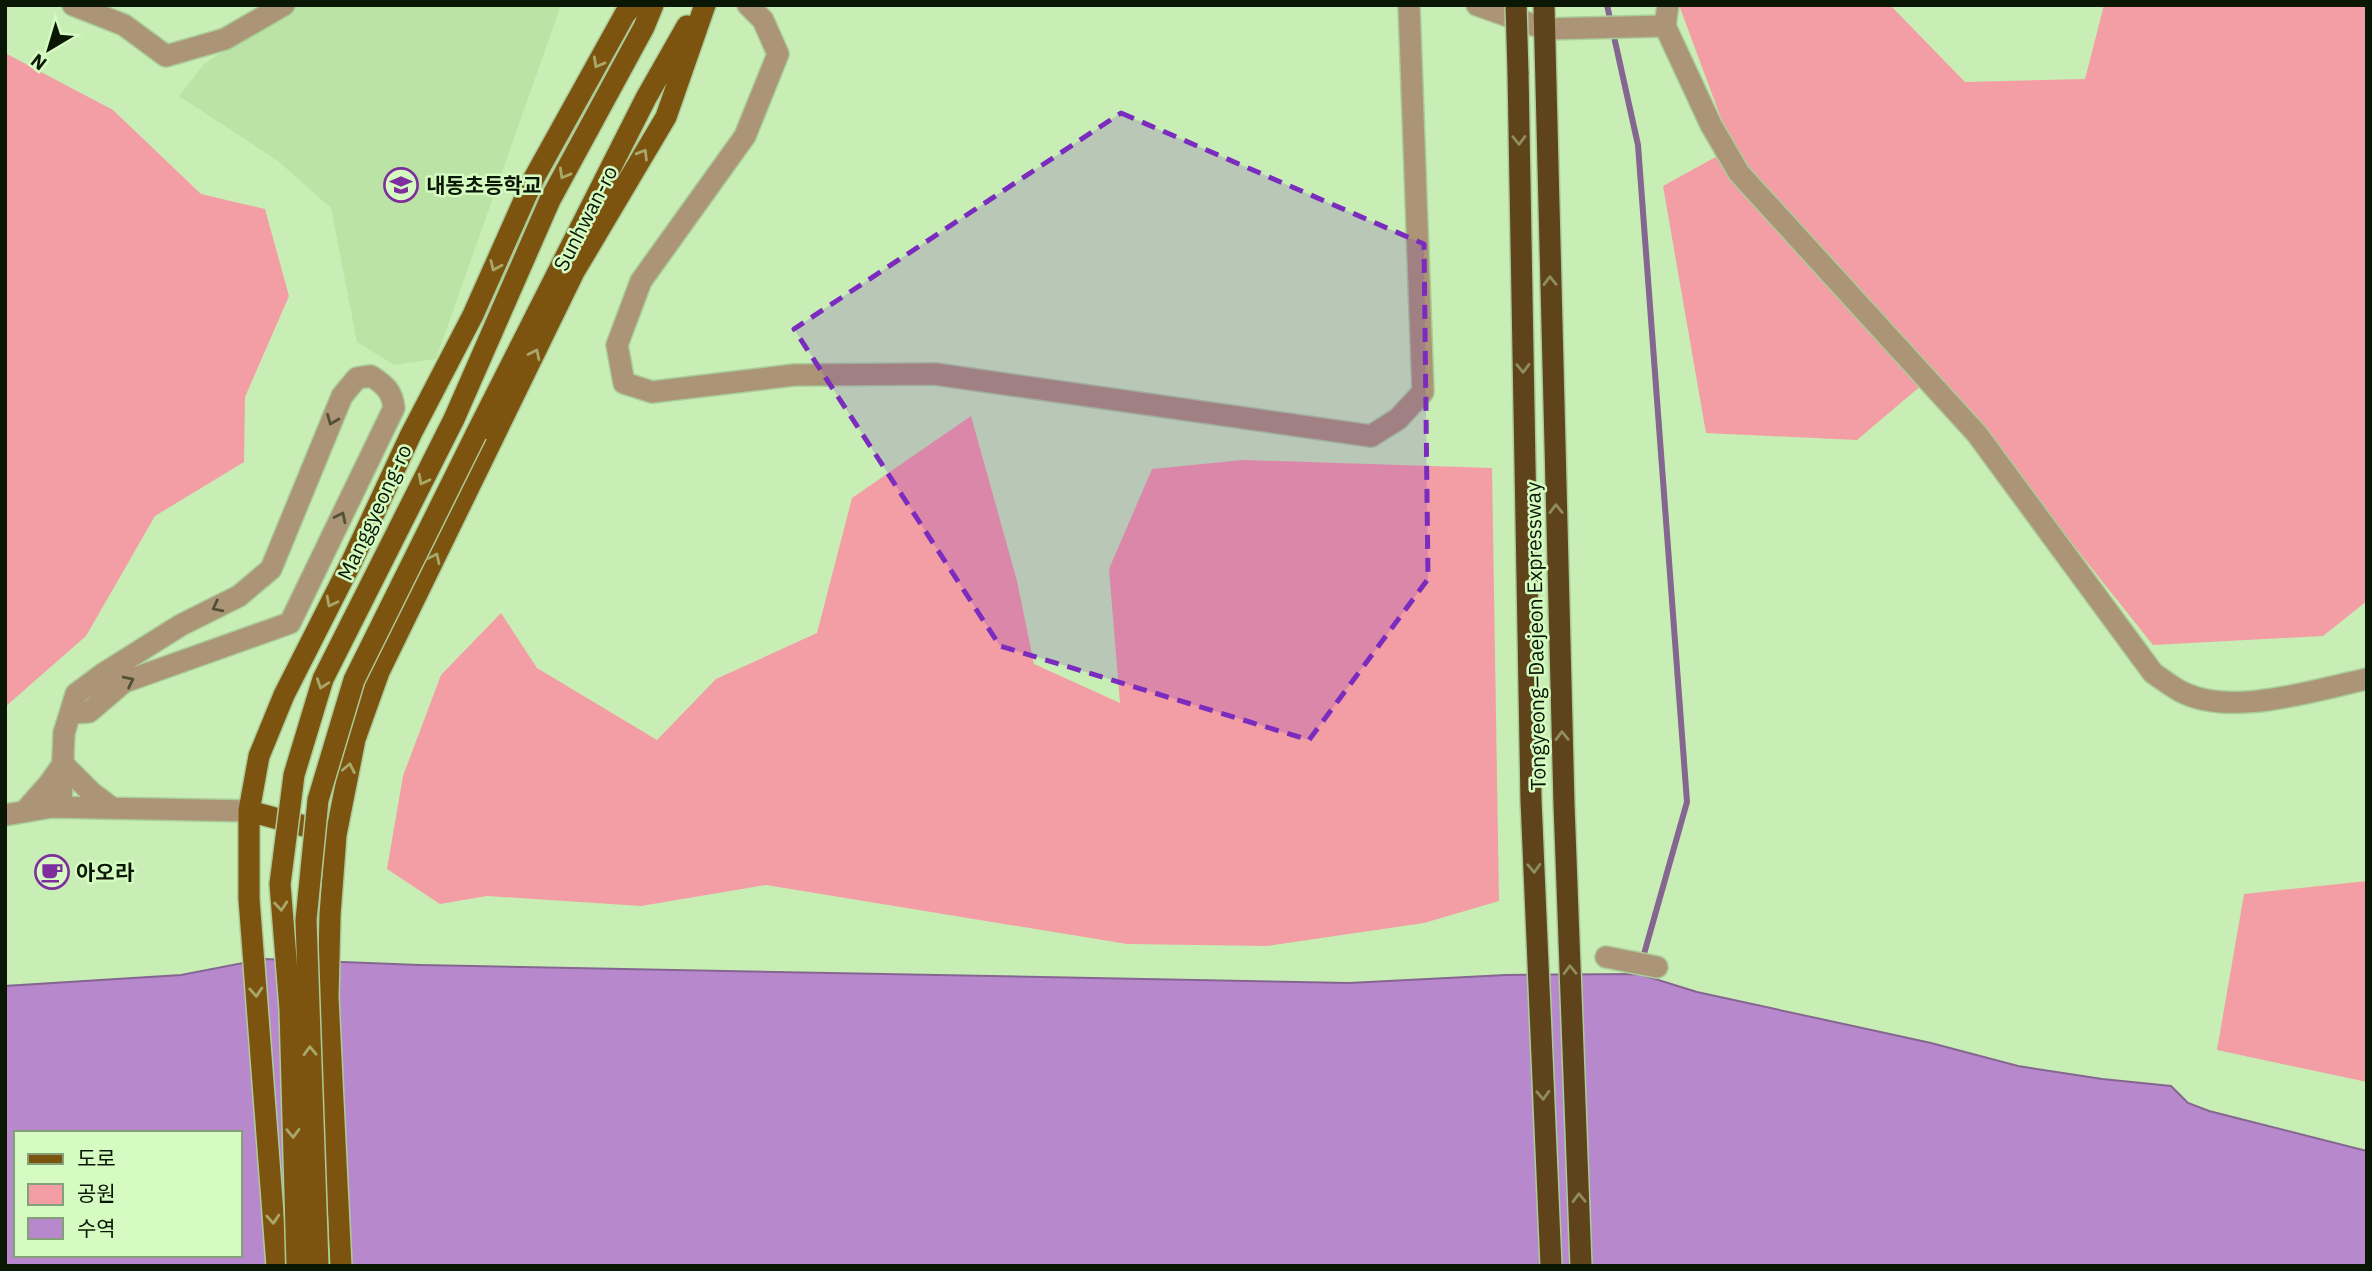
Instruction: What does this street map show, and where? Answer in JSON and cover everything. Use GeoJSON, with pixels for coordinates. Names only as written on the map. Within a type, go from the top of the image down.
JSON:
{"type":"FeatureCollection","features":[{"type":"Feature","properties":{"kind":"highway","name":"Tongyeong–Daejeon Expressway"},"geometry":{"type":"LineString","coordinates":[[1516,5],[1531,800],[1550,1266]]}},
{"type":"Feature","properties":{"kind":"highway","name":"Tongyeong–Daejeon Expressway"},"geometry":{"type":"LineString","coordinates":[[1544,5],[1564,804],[1581,1266]]}},
{"type":"Feature","properties":{"kind":"main road","name":"Manggyeong-ro"},"geometry":{"type":"LineString","coordinates":[[276,1266],[249,899],[249,811],[259,756],[285,695],[411,434],[473,315],[534,178],[625,14],[633,5]]}},
{"type":"Feature","properties":{"kind":"main road","name":"Sunhwan-ro"},"geometry":{"type":"LineString","coordinates":[[297,1266],[290,1009],[280,884],[295,775],[323,678],[454,419],[550,200],[644,27],[653,5]]}},
{"type":"Feature","properties":{"kind":"main road","name":"Sunhwan-ro"},"geometry":{"type":"LineString","coordinates":[[318,1266],[306,920],[318,800],[355,680],[475,434],[646,98],[699,5]]}},
{"type":"Feature","properties":{"kind":"main road"},"geometry":{"type":"LineString","coordinates":[[341,1266],[328,997],[330,915],[336,835],[355,739],[379,672],[574,272],[666,117],[705,5]]}},
{"type":"Feature","properties":{"kind":"main road"},"geometry":{"type":"LineString","coordinates":[[249,811],[336,835]]}},
{"type":"Feature","properties":{"kind":"street"},"geometry":{"type":"LineString","coordinates":[[73,5],[124,25],[166,56],[225,40],[284,5]]}},
{"type":"Feature","properties":{"kind":"street"},"geometry":{"type":"LineString","coordinates":[[748,5],[763,20],[778,54],[745,136],[641,281],[617,345],[624,383],[652,392],[794,375],[935,374],[1371,436],[1398,419],[1423,392],[1409,5]]}},
{"type":"Feature","properties":{"kind":"street"},"geometry":{"type":"LineString","coordinates":[[1477,5],[1545,29],[1667,16],[1711,125],[1739,173],[1977,434],[2153,673],[2181,692],[2202,699],[2246,704],[2367,679]]}},
{"type":"Feature","properties":{"kind":"street"},"geometry":{"type":"LineString","coordinates":[[61,807],[64,733],[76,694],[181,625],[239,596],[271,569],[342,396],[357,378],[371,376],[386,386],[393,398],[394,408],[290,623],[124,682],[89,712],[72,713]]}},
{"type":"Feature","properties":{"kind":"street"},"geometry":{"type":"LineString","coordinates":[[63,764],[92,793],[112,808]]}},
{"type":"Feature","properties":{"kind":"street"},"geometry":{"type":"LineString","coordinates":[[15,813],[49,784],[63,764]]}},
{"type":"Feature","properties":{"kind":"street"},"geometry":{"type":"LineString","coordinates":[[15,813],[61,807],[249,811]]}},
{"type":"Feature","properties":{"kind":"street"},"geometry":{"type":"LineString","coordinates":[[1606,957],[1657,967]]}},
{"type":"Feature","properties":{"kind":"highlighted area"},"geometry":{"type":"Polygon","coordinates":[[[1121,113],[1424,244],[1428,579],[1309,740],[1000,646],[794,329],[1121,113]]]}},
{"type":"Feature","properties":{"kind":"shaded area","name":"내동초등학교"},"geometry":{"type":"Polygon","coordinates":[[[293,5],[561,5],[436,359],[394,365],[357,342],[331,208],[278,161],[179,96],[204,64],[293,5]]]}},
{"type":"Feature","properties":{"kind":"green space"},"geometry":{"type":"Polygon","coordinates":[[[1679,5],[1890,5],[1965,82],[2085,79],[2104,5],[2367,5],[2367,601],[2323,636],[2153,645],[1936,373],[1857,440],[1706,433],[1663,186],[1732,148],[1679,5]]]}},
{"type":"Feature","properties":{"kind":"green space"},"geometry":{"type":"Polygon","coordinates":[[[5,53],[113,110],[201,194],[265,209],[289,296],[245,397],[244,462],[155,516],[86,636],[5,707],[5,53]]]}},
{"type":"Feature","properties":{"kind":"green space"},"geometry":{"type":"Polygon","coordinates":[[[971,416],[1017,581],[1034,664],[1120,703],[1109,569],[1152,469],[1243,460],[1492,468],[1499,901],[1424,923],[1267,946],[1127,944],[766,885],[641,906],[487,896],[440,904],[387,869],[403,776],[441,675],[501,613],[537,668],[657,740],[716,679],[817,633],[852,498],[971,416]]]}},
{"type":"Feature","properties":{"kind":"green space"},"geometry":{"type":"Polygon","coordinates":[[[2367,881],[2367,1082],[2217,1050],[2244,894],[2367,881]]]}},
{"type":"Feature","properties":{"kind":"water"},"geometry":{"type":"Polygon","coordinates":[[[264,959],[420,965],[1349,983],[1506,975],[1639,974],[1697,992],[1931,1043],[2018,1066],[2171,1086],[2188,1103],[2209,1111],[2367,1151],[2367,1266],[5,1266],[5,986],[181,975],[264,959]]]}},
{"type":"Feature","properties":{"kind":"waterway"},"geometry":{"type":"LineString","coordinates":[[1607,5],[1638,145],[1687,802],[1642,961]]}},
{"type":"Feature","properties":{"kind":"place","name":"내동초등학교"},"geometry":{"type":"Point","coordinates":[401,185]}},
{"type":"Feature","properties":{"kind":"place","name":"아오라"},"geometry":{"type":"Point","coordinates":[52,872]}}]}
